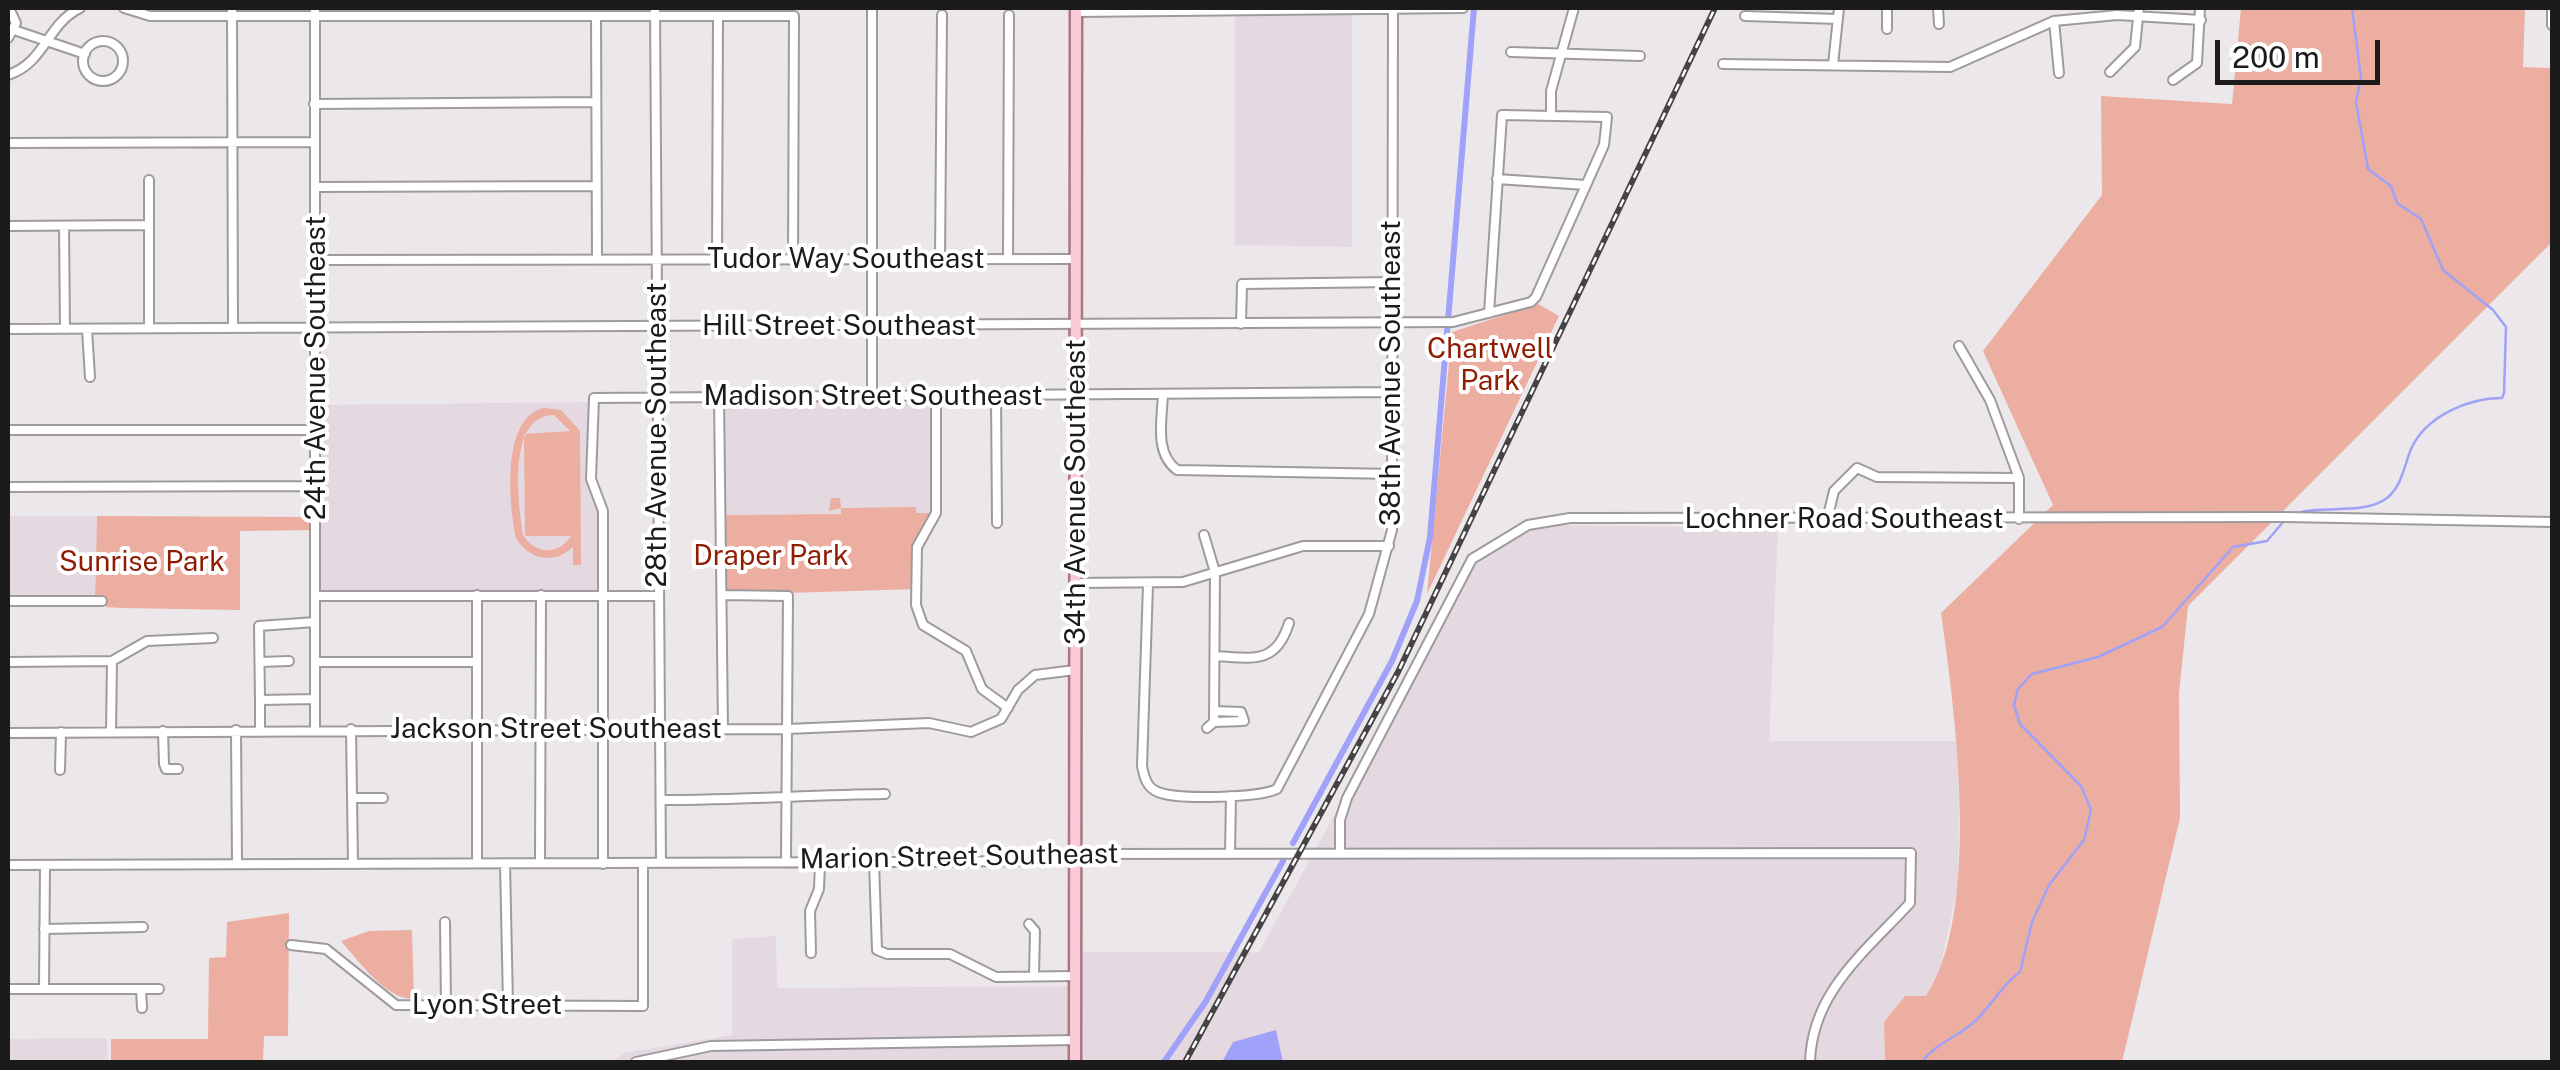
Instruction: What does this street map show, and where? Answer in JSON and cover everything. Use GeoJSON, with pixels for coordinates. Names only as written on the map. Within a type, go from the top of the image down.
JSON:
{"type":"FeatureCollection","features":[{"type":"Feature","properties":{"kind":"main road","name":"34th Avenue Southeast"},"geometry":{"type":"LineString","coordinates":[[1075,1062],[1076,10]]}},
{"type":"Feature","properties":{"kind":"street"},"geometry":{"type":"LineString","coordinates":[[9,8],[14,16],[11,34],[48,40],[85,54]]}},
{"type":"Feature","properties":{"kind":"street"},"geometry":{"type":"LineString","coordinates":[[8,75],[32,64],[60,21],[80,8]]}},
{"type":"Feature","properties":{"kind":"street"},"geometry":{"type":"LineString","coordinates":[[124,8],[150,16],[232,12],[596,16],[655,12],[794,16],[793,260]]}},
{"type":"Feature","properties":{"kind":"street"},"geometry":{"type":"LineString","coordinates":[[872,8],[872,396]]}},
{"type":"Feature","properties":{"kind":"street","name":"38th Avenue Southeast"},"geometry":{"type":"LineString","coordinates":[[1231,796],[1277,789],[1356,643],[1389,546],[1394,474],[1393,8]]}},
{"type":"Feature","properties":{"kind":"street"},"geometry":{"type":"LineString","coordinates":[[1076,10],[1463,8]]}},
{"type":"Feature","properties":{"kind":"street"},"geometry":{"type":"LineString","coordinates":[[1489,312],[1502,115],[1551,116],[1561,54],[1574,8]]}},
{"type":"Feature","properties":{"kind":"street"},"geometry":{"type":"LineString","coordinates":[[1833,65],[1839,8]]}},
{"type":"Feature","properties":{"kind":"street"},"geometry":{"type":"LineString","coordinates":[[1886,29],[1888,8]]}},
{"type":"Feature","properties":{"kind":"street"},"geometry":{"type":"LineString","coordinates":[[1938,8],[1939,24]]}},
{"type":"Feature","properties":{"kind":"street"},"geometry":{"type":"LineString","coordinates":[[2173,80],[2196,63],[2200,8]]}},
{"type":"Feature","properties":{"kind":"street"},"geometry":{"type":"LineString","coordinates":[[2552,8],[2552,25]]}},
{"type":"Feature","properties":{"kind":"street"},"geometry":{"type":"LineString","coordinates":[[232,12],[232,328]]}},
{"type":"Feature","properties":{"kind":"street","name":"24th Avenue Southeast"},"geometry":{"type":"LineString","coordinates":[[314,12],[315,728]]}},
{"type":"Feature","properties":{"kind":"street","name":"28th Avenue Southeast"},"geometry":{"type":"LineString","coordinates":[[655,12],[661,862]]}},
{"type":"Feature","properties":{"kind":"street"},"geometry":{"type":"LineString","coordinates":[[1723,64],[1950,67],[2054,21],[2139,12],[2201,20]]}},
{"type":"Feature","properties":{"kind":"street"},"geometry":{"type":"LineString","coordinates":[[2110,72],[2135,47],[2139,12]]}},
{"type":"Feature","properties":{"kind":"street"},"geometry":{"type":"LineString","coordinates":[[1008,259],[1009,15]]}},
{"type":"Feature","properties":{"kind":"street"},"geometry":{"type":"LineString","coordinates":[[596,16],[596,258]]}},
{"type":"Feature","properties":{"kind":"street"},"geometry":{"type":"LineString","coordinates":[[717,260],[718,16]]}},
{"type":"Feature","properties":{"kind":"street"},"geometry":{"type":"LineString","coordinates":[[940,260],[942,16]]}},
{"type":"Feature","properties":{"kind":"street"},"geometry":{"type":"LineString","coordinates":[[1745,16],[1838,19]]}},
{"type":"Feature","properties":{"kind":"street"},"geometry":{"type":"LineString","coordinates":[[2054,21],[2059,41],[2059,73]]}},
{"type":"Feature","properties":{"kind":"street"},"geometry":{"type":"LineString","coordinates":[[110,42],[122,53],[122,68],[111,79],[96,80],[85,69],[85,54],[96,43],[110,42]]}},
{"type":"Feature","properties":{"kind":"street"},"geometry":{"type":"LineString","coordinates":[[1511,52],[1640,56]]}},
{"type":"Feature","properties":{"kind":"street"},"geometry":{"type":"LineString","coordinates":[[314,104],[595,102]]}},
{"type":"Feature","properties":{"kind":"street","name":"Hill Street Southeast"},"geometry":{"type":"LineString","coordinates":[[8,329],[1453,322],[1536,297],[1604,145],[1607,118],[1551,116]]}},
{"type":"Feature","properties":{"kind":"street"},"geometry":{"type":"LineString","coordinates":[[8,143],[314,142]]}},
{"type":"Feature","properties":{"kind":"street"},"geometry":{"type":"LineString","coordinates":[[1497,179],[1586,185]]}},
{"type":"Feature","properties":{"kind":"street"},"geometry":{"type":"LineString","coordinates":[[149,180],[149,327]]}},
{"type":"Feature","properties":{"kind":"street"},"geometry":{"type":"LineString","coordinates":[[315,187],[596,186]]}},
{"type":"Feature","properties":{"kind":"street"},"geometry":{"type":"LineString","coordinates":[[8,226],[148,225]]}},
{"type":"Feature","properties":{"kind":"street"},"geometry":{"type":"LineString","coordinates":[[64,226],[66,329]]}},
{"type":"Feature","properties":{"kind":"street","name":"Tudor Way Southeast"},"geometry":{"type":"LineString","coordinates":[[316,260],[1076,260]]}},
{"type":"Feature","properties":{"kind":"street"},"geometry":{"type":"LineString","coordinates":[[1241,324],[1242,284],[1392,282]]}},
{"type":"Feature","properties":{"kind":"street"},"geometry":{"type":"LineString","coordinates":[[87,328],[90,377]]}},
{"type":"Feature","properties":{"kind":"street"},"geometry":{"type":"LineString","coordinates":[[1960,346],[1990,400],[2019,478],[2018,519]]}},
{"type":"Feature","properties":{"kind":"street","name":"Madison Street Southeast"},"geometry":{"type":"LineString","coordinates":[[604,596],[602,511],[592,479],[594,398],[1393,392]]}},
{"type":"Feature","properties":{"kind":"street"},"geometry":{"type":"LineString","coordinates":[[1163,394],[1162,446],[1169,464],[1186,473],[1394,474]]}},
{"type":"Feature","properties":{"kind":"street"},"geometry":{"type":"LineString","coordinates":[[936,395],[936,513],[917,547],[916,606],[923,625],[966,652],[982,689],[1008,708]]}},
{"type":"Feature","properties":{"kind":"street"},"geometry":{"type":"LineString","coordinates":[[996,396],[997,523]]}},
{"type":"Feature","properties":{"kind":"street"},"geometry":{"type":"LineString","coordinates":[[719,397],[723,730]]}},
{"type":"Feature","properties":{"kind":"street"},"geometry":{"type":"LineString","coordinates":[[8,430],[316,430]]}},
{"type":"Feature","properties":{"kind":"street"},"geometry":{"type":"LineString","coordinates":[[1827,520],[1834,491],[1857,468],[1878,477],[2019,478]]}},
{"type":"Feature","properties":{"kind":"street"},"geometry":{"type":"LineString","coordinates":[[8,487],[316,486]]}},
{"type":"Feature","properties":{"kind":"street","name":"Lochner Road Southeast"},"geometry":{"type":"LineString","coordinates":[[1340,853],[1340,820],[1347,798],[1464,570],[1499,539],[1528,525],[1560,518],[2310,517],[2552,522]]}},
{"type":"Feature","properties":{"kind":"street"},"geometry":{"type":"LineString","coordinates":[[1204,535],[1215,572],[1214,712],[1210,725],[1241,722],[1244,717],[1240,712],[1214,712]]}},
{"type":"Feature","properties":{"kind":"street"},"geometry":{"type":"LineString","coordinates":[[1076,583],[1184,582],[1303,546],[1389,546]]}},
{"type":"Feature","properties":{"kind":"street"},"geometry":{"type":"LineString","coordinates":[[1148,585],[1144,776],[1152,789],[1164,794],[1231,796],[1230,853]]}},
{"type":"Feature","properties":{"kind":"street"},"geometry":{"type":"LineString","coordinates":[[477,595],[477,863]]}},
{"type":"Feature","properties":{"kind":"street"},"geometry":{"type":"LineString","coordinates":[[723,595],[788,596],[786,860]]}},
{"type":"Feature","properties":{"kind":"street"},"geometry":{"type":"LineString","coordinates":[[316,596],[658,596]]}},
{"type":"Feature","properties":{"kind":"street"},"geometry":{"type":"LineString","coordinates":[[540,863],[541,596]]}},
{"type":"Feature","properties":{"kind":"street"},"geometry":{"type":"LineString","coordinates":[[602,864],[604,596]]}},
{"type":"Feature","properties":{"kind":"street"},"geometry":{"type":"LineString","coordinates":[[8,602],[102,600]]}},
{"type":"Feature","properties":{"kind":"street"},"geometry":{"type":"LineString","coordinates":[[260,730],[261,624],[316,622]]}},
{"type":"Feature","properties":{"kind":"street"},"geometry":{"type":"LineString","coordinates":[[1215,656],[1270,654],[1280,646],[1289,622]]}},
{"type":"Feature","properties":{"kind":"street"},"geometry":{"type":"LineString","coordinates":[[8,662],[112,661],[147,641],[214,638]]}},
{"type":"Feature","properties":{"kind":"street"},"geometry":{"type":"LineString","coordinates":[[111,732],[112,661]]}},
{"type":"Feature","properties":{"kind":"street"},"geometry":{"type":"LineString","coordinates":[[260,662],[289,661]]}},
{"type":"Feature","properties":{"kind":"street"},"geometry":{"type":"LineString","coordinates":[[315,662],[477,662]]}},
{"type":"Feature","properties":{"kind":"street","name":"Jackson Street Southeast"},"geometry":{"type":"LineString","coordinates":[[8,732],[315,728],[723,730],[929,723],[978,731],[994,725],[1035,676],[1076,670]]}},
{"type":"Feature","properties":{"kind":"street"},"geometry":{"type":"LineString","coordinates":[[260,700],[315,699]]}},
{"type":"Feature","properties":{"kind":"street"},"geometry":{"type":"LineString","coordinates":[[351,729],[353,864]]}},
{"type":"Feature","properties":{"kind":"street"},"geometry":{"type":"LineString","coordinates":[[236,730],[237,862]]}},
{"type":"Feature","properties":{"kind":"street"},"geometry":{"type":"LineString","coordinates":[[163,731],[164,764],[178,769]]}},
{"type":"Feature","properties":{"kind":"street"},"geometry":{"type":"LineString","coordinates":[[60,770],[61,732]]}},
{"type":"Feature","properties":{"kind":"street"},"geometry":{"type":"LineString","coordinates":[[661,800],[787,800],[885,794]]}},
{"type":"Feature","properties":{"kind":"street"},"geometry":{"type":"LineString","coordinates":[[352,798],[383,798]]}},
{"type":"Feature","properties":{"kind":"street","name":"Marion Street Southeast"},"geometry":{"type":"LineString","coordinates":[[8,865],[1034,861],[1076,854],[1912,852],[1910,903],[1828,991],[1811,1034],[1810,1062]]}},
{"type":"Feature","properties":{"kind":"street"},"geometry":{"type":"LineString","coordinates":[[811,953],[810,912],[819,889],[820,862]]}},
{"type":"Feature","properties":{"kind":"street"},"geometry":{"type":"LineString","coordinates":[[874,862],[877,950],[886,954],[950,954],[996,978],[1076,976]]}},
{"type":"Feature","properties":{"kind":"street","name":"Lyon Street"},"geometry":{"type":"LineString","coordinates":[[292,945],[326,949],[396,1006],[643,1006],[643,863]]}},
{"type":"Feature","properties":{"kind":"street"},"geometry":{"type":"LineString","coordinates":[[506,864],[508,1004]]}},
{"type":"Feature","properties":{"kind":"street"},"geometry":{"type":"LineString","coordinates":[[44,988],[46,865]]}},
{"type":"Feature","properties":{"kind":"street"},"geometry":{"type":"LineString","coordinates":[[445,922],[446,1006]]}},
{"type":"Feature","properties":{"kind":"street"},"geometry":{"type":"LineString","coordinates":[[1029,924],[1035,931],[1034,976]]}},
{"type":"Feature","properties":{"kind":"street"},"geometry":{"type":"LineString","coordinates":[[44,929],[143,927]]}},
{"type":"Feature","properties":{"kind":"street"},"geometry":{"type":"LineString","coordinates":[[8,988],[159,990]]}},
{"type":"Feature","properties":{"kind":"street"},"geometry":{"type":"LineString","coordinates":[[141,989],[142,1008]]}},
{"type":"Feature","properties":{"kind":"street"},"geometry":{"type":"LineString","coordinates":[[640,1062],[711,1046],[1075,1040]]}},
{"type":"Feature","properties":{"kind":"shaded area"},"geometry":{"type":"Polygon","coordinates":[[[1352,14],[1352,247],[1235,245],[1235,15],[1352,14]]]}},
{"type":"Feature","properties":{"kind":"shaded area"},"geometry":{"type":"Polygon","coordinates":[[[936,395],[936,513],[722,515],[719,397],[936,395]]]}},
{"type":"Feature","properties":{"kind":"shaded area"},"geometry":{"type":"Polygon","coordinates":[[[592,402],[591,479],[601,505],[603,596],[316,596],[316,405],[592,402]]]}},
{"type":"Feature","properties":{"kind":"shaded area"},"geometry":{"type":"Polygon","coordinates":[[[8,516],[97,516],[95,601],[8,601],[8,516]]]}},
{"type":"Feature","properties":{"kind":"shaded area"},"geometry":{"type":"Polygon","coordinates":[[[1539,525],[1778,528],[1769,741],[1959,741],[1958,885],[1938,978],[1926,996],[1884,1021],[1885,1062],[611,1062],[625,1053],[732,1035],[732,939],[776,936],[777,988],[1082,986],[1083,952],[1259,952],[1473,564],[1502,537],[1539,525]]]}},
{"type":"Feature","properties":{"kind":"shaded area"},"geometry":{"type":"Polygon","coordinates":[[[107,1038],[108,1062],[8,1062],[8,1039],[107,1038]]]}},
{"type":"Feature","properties":{"kind":"green space"},"geometry":{"type":"Polygon","coordinates":[[[2241,8],[2525,8],[2523,67],[2552,68],[2552,242],[2188,606],[2179,693],[2180,818],[2122,1062],[1885,1062],[1884,1022],[1905,996],[1926,996],[1943,959],[1954,914],[1960,809],[1941,613],[2053,505],[1983,351],[2102,195],[2101,96],[2232,104],[2241,8]]]}},
{"type":"Feature","properties":{"kind":"green space","name":"Chartwell Park"},"geometry":{"type":"Polygon","coordinates":[[[1538,304],[1559,316],[1427,594],[1452,332],[1538,304]]]}},
{"type":"Feature","properties":{"kind":"green space"},"geometry":{"type":"Polygon","coordinates":[[[543,408],[561,410],[580,431],[581,565],[573,565],[573,547],[558,556],[542,558],[516,538],[511,464],[520,428],[529,415],[543,408]],[[554,415],[539,419],[527,434],[570,431],[554,415]],[[524,440],[518,482],[523,535],[534,546],[547,550],[560,547],[571,536],[525,536],[524,440]]]}},
{"type":"Feature","properties":{"kind":"green space"},"geometry":{"type":"Polygon","coordinates":[[[831,498],[840,498],[841,508],[829,511],[831,498]]]}},
{"type":"Feature","properties":{"kind":"green space","name":"Draper Park"},"geometry":{"type":"Polygon","coordinates":[[[916,507],[916,513],[936,513],[917,547],[916,589],[723,595],[722,515],[841,514],[841,508],[916,507]]]}},
{"type":"Feature","properties":{"kind":"green space","name":"Sunrise Park"},"geometry":{"type":"Polygon","coordinates":[[[97,516],[316,517],[316,530],[240,531],[240,610],[106,607],[106,600],[95,601],[97,516]]]}},
{"type":"Feature","properties":{"kind":"green space"},"geometry":{"type":"Polygon","coordinates":[[[289,913],[288,1036],[264,1036],[263,1062],[111,1062],[111,1039],[208,1039],[209,958],[226,957],[227,922],[289,913]]]}},
{"type":"Feature","properties":{"kind":"green space"},"geometry":{"type":"Polygon","coordinates":[[[412,930],[414,999],[383,986],[341,941],[369,931],[412,930]]]}},
{"type":"Feature","properties":{"kind":"water"},"geometry":{"type":"Polygon","coordinates":[[[1276,1030],[1283,1062],[1222,1062],[1233,1042],[1276,1030]]]}},
{"type":"Feature","properties":{"kind":"waterway"},"geometry":{"type":"LineString","coordinates":[[1293,843],[1392,661],[1417,601],[1430,537],[1474,8]]}},
{"type":"Feature","properties":{"kind":"waterway"},"geometry":{"type":"LineString","coordinates":[[2295,514],[2366,507],[2387,498],[2399,482],[2418,437],[2437,418],[2462,405],[2502,398],[2504,393],[2506,327],[2493,310],[2443,270],[2421,219],[2397,203],[2391,186],[2368,169],[2356,102],[2361,78],[2352,8]]}},
{"type":"Feature","properties":{"kind":"waterway"},"geometry":{"type":"LineString","coordinates":[[1922,1062],[1972,1024],[2020,972],[2032,922],[2049,885],[2084,840],[2091,810],[2081,786],[2020,724],[2014,705],[2018,689],[2032,674],[2098,657],[2162,627],[2233,547],[2267,541],[2284,521]]}},
{"type":"Feature","properties":{"kind":"waterway"},"geometry":{"type":"LineString","coordinates":[[1164,1062],[1206,1001],[1283,861]]}},
{"type":"Feature","properties":{"kind":"railway"},"geometry":{"type":"LineString","coordinates":[[1185,1062],[1398,672],[1715,8]]}}]}
